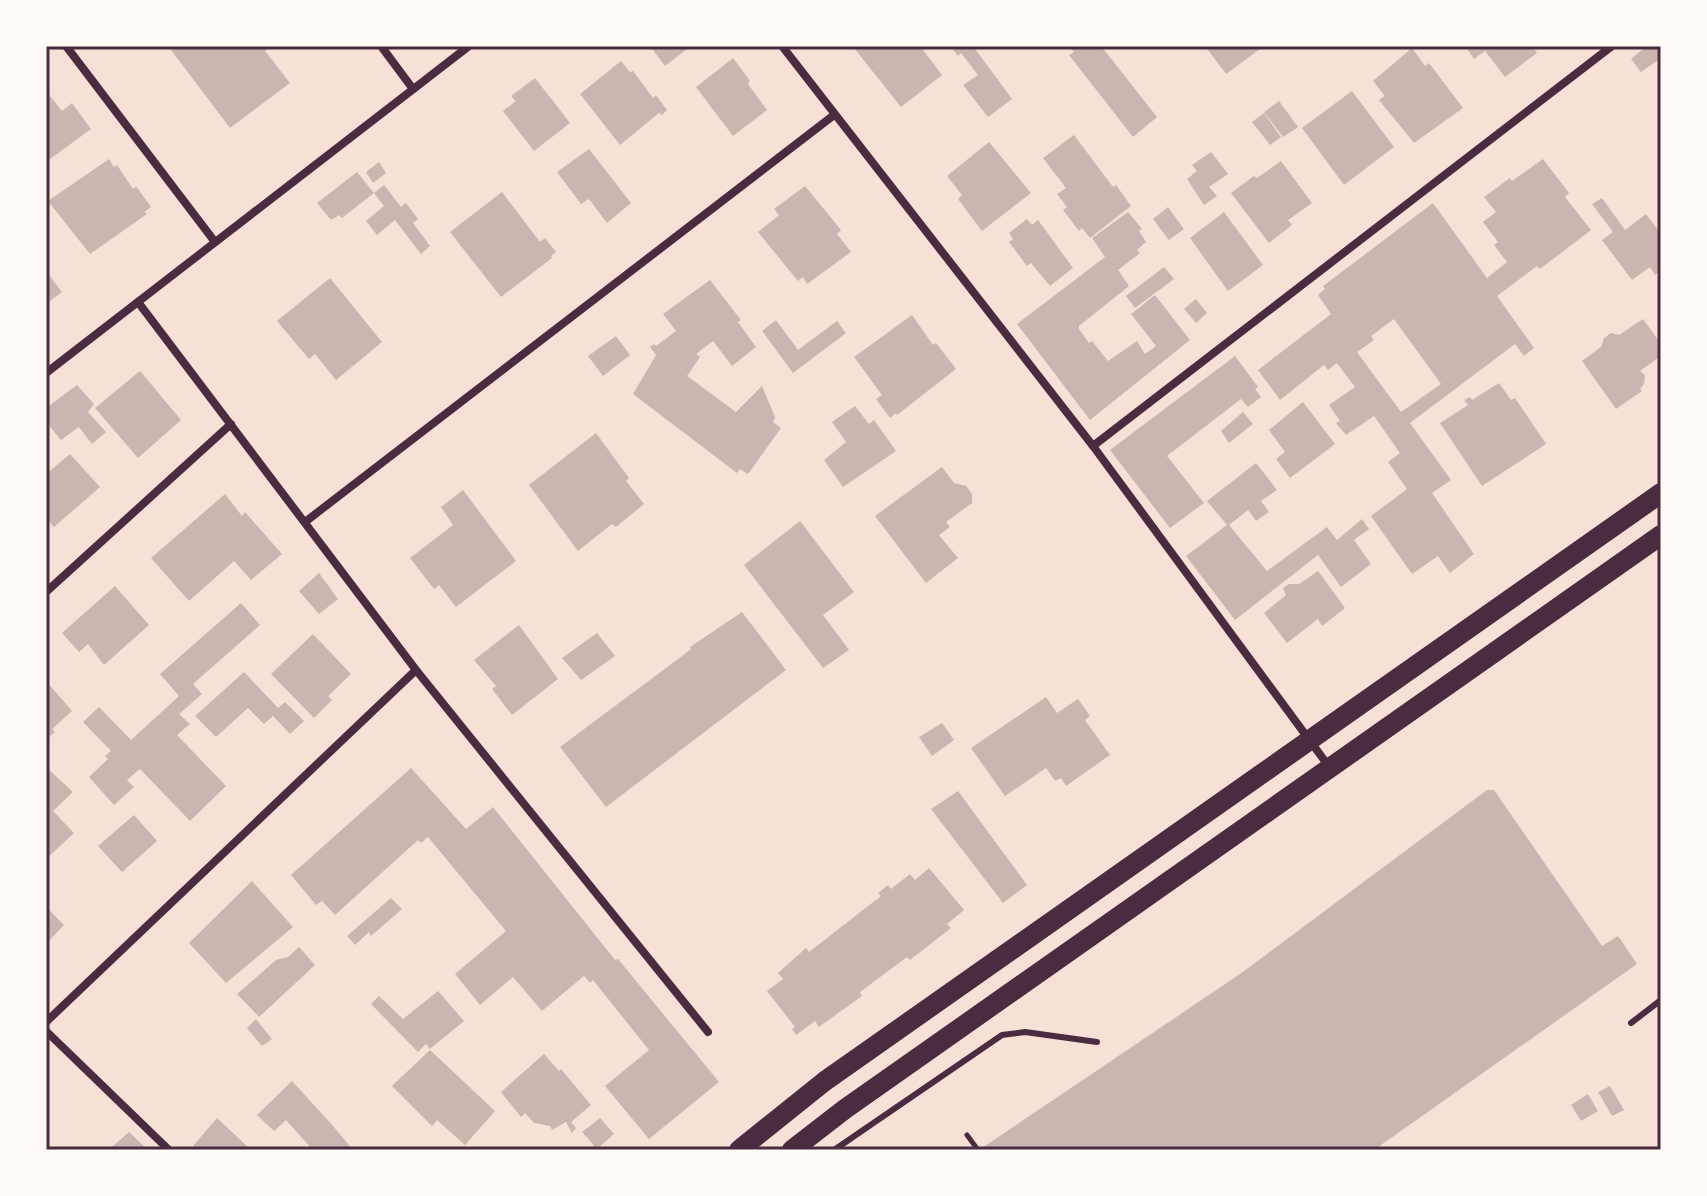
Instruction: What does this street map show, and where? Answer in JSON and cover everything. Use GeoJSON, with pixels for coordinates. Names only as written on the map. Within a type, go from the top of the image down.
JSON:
{"type":"FeatureCollection","features":[{"type":"Feature","properties":{"kind":"main road"},"geometry":{"type":"LineString","coordinates":[[739,1150],[825,1081],[1661,493]]}},
{"type":"Feature","properties":{"kind":"main road"},"geometry":{"type":"LineString","coordinates":[[792,1150],[845,1109],[1661,535]]}},
{"type":"Feature","properties":{"kind":"street"},"geometry":{"type":"LineString","coordinates":[[66,46],[215,242]]}},
{"type":"Feature","properties":{"kind":"street"},"geometry":{"type":"LineString","coordinates":[[381,46],[413,89]]}},
{"type":"Feature","properties":{"kind":"street"},"geometry":{"type":"LineString","coordinates":[[46,373],[469,46]]}},
{"type":"Feature","properties":{"kind":"street"},"geometry":{"type":"LineString","coordinates":[[782,46],[1093,446],[1330,768]]}},
{"type":"Feature","properties":{"kind":"street"},"geometry":{"type":"LineString","coordinates":[[1093,446],[1612,46]]}},
{"type":"Feature","properties":{"kind":"street"},"geometry":{"type":"LineString","coordinates":[[305,522],[834,115]]}},
{"type":"Feature","properties":{"kind":"street"},"geometry":{"type":"LineString","coordinates":[[138,302],[416,670],[708,1032]]}},
{"type":"Feature","properties":{"kind":"street"},"geometry":{"type":"LineString","coordinates":[[46,592],[231,424]]}},
{"type":"Feature","properties":{"kind":"street"},"geometry":{"type":"LineString","coordinates":[[46,1022],[416,670]]}},
{"type":"Feature","properties":{"kind":"street"},"geometry":{"type":"LineString","coordinates":[[46,1031],[169,1150]]}},
{"type":"Feature","properties":{"kind":"lane"},"geometry":{"type":"LineString","coordinates":[[1631,1023],[1661,1000]]}},
{"type":"Feature","properties":{"kind":"lane"},"geometry":{"type":"LineString","coordinates":[[834,1150],[1002,1035],[1025,1032],[1097,1042]]}},
{"type":"Feature","properties":{"kind":"path"},"geometry":{"type":"LineString","coordinates":[[967,1135],[978,1150]]}},
{"type":"Feature","properties":{"kind":"building"},"geometry":{"type":"Polygon","coordinates":[[[168,46],[272,46],[265,51],[290,83],[230,128],[168,46]]]}},
{"type":"Feature","properties":{"kind":"building"},"geometry":{"type":"Polygon","coordinates":[[[650,46],[691,46],[665,66],[650,46]]]}},
{"type":"Feature","properties":{"kind":"building"},"geometry":{"type":"Polygon","coordinates":[[[920,46],[942,75],[901,107],[854,48],[920,46]]]}},
{"type":"Feature","properties":{"kind":"building"},"geometry":{"type":"Polygon","coordinates":[[[950,46],[973,46],[1012,99],[988,117],[963,85],[978,75],[961,53],[958,56],[950,46]]]}},
{"type":"Feature","properties":{"kind":"building"},"geometry":{"type":"Polygon","coordinates":[[[1069,46],[1101,46],[1157,117],[1133,137],[1069,55],[1074,52],[1069,46]]]}},
{"type":"Feature","properties":{"kind":"building"},"geometry":{"type":"Polygon","coordinates":[[[1205,46],[1264,46],[1226,74],[1205,46]]]}},
{"type":"Feature","properties":{"kind":"building"},"geometry":{"type":"Polygon","coordinates":[[[1465,46],[1532,46],[1537,53],[1505,77],[1485,51],[1474,59],[1465,46]]]}},
{"type":"Feature","properties":{"kind":"building"},"geometry":{"type":"Polygon","coordinates":[[[1647,46],[1661,46],[1661,58],[1641,72],[1631,59],[1647,46]]]}},
{"type":"Feature","properties":{"kind":"building"},"geometry":{"type":"Polygon","coordinates":[[[1412,48],[1425,66],[1429,63],[1463,108],[1414,143],[1379,100],[1385,96],[1373,81],[1412,48]]]}},
{"type":"Feature","properties":{"kind":"building"},"geometry":{"type":"Polygon","coordinates":[[[733,58],[767,110],[733,136],[696,87],[733,58]]]}},
{"type":"Feature","properties":{"kind":"building"},"geometry":{"type":"Polygon","coordinates":[[[621,61],[667,110],[620,145],[580,94],[621,61]]]}},
{"type":"Feature","properties":{"kind":"building"},"geometry":{"type":"Polygon","coordinates":[[[535,78],[570,123],[534,151],[503,111],[516,101],[511,96],[535,78]]]}},
{"type":"Feature","properties":{"kind":"building"},"geometry":{"type":"Polygon","coordinates":[[[46,91],[62,111],[72,103],[91,129],[46,162],[46,91]]]}},
{"type":"Feature","properties":{"kind":"building"},"geometry":{"type":"Polygon","coordinates":[[[1352,91],[1394,147],[1344,185],[1302,128],[1352,91]]]}},
{"type":"Feature","properties":{"kind":"building"},"geometry":{"type":"Polygon","coordinates":[[[1279,101],[1298,127],[1283,137],[1264,112],[1279,101]]]}},
{"type":"Feature","properties":{"kind":"building"},"geometry":{"type":"Polygon","coordinates":[[[1264,113],[1281,137],[1270,145],[1252,122],[1264,113]]]}},
{"type":"Feature","properties":{"kind":"building"},"geometry":{"type":"Polygon","coordinates":[[[1074,135],[1131,206],[1090,238],[1082,228],[1079,231],[1063,210],[1067,207],[1057,194],[1066,188],[1043,158],[1074,135]]]}},
{"type":"Feature","properties":{"kind":"building"},"geometry":{"type":"Polygon","coordinates":[[[989,142],[1031,193],[982,231],[958,199],[962,195],[947,176],[989,142]]]}},
{"type":"Feature","properties":{"kind":"building"},"geometry":{"type":"Polygon","coordinates":[[[589,149],[631,203],[607,223],[589,199],[581,204],[557,172],[589,149]]]}},
{"type":"Feature","properties":{"kind":"building"},"geometry":{"type":"Polygon","coordinates":[[[1211,152],[1228,174],[1209,187],[1217,196],[1204,205],[1187,179],[1197,171],[1192,165],[1211,152]]]}},
{"type":"Feature","properties":{"kind":"building"},"geometry":{"type":"Polygon","coordinates":[[[109,159],[114,167],[117,165],[133,189],[136,186],[151,207],[144,212],[147,214],[90,254],[48,201],[109,159]]]}},
{"type":"Feature","properties":{"kind":"building"},"geometry":{"type":"Polygon","coordinates":[[[1543,159],[1569,193],[1565,197],[1591,230],[1540,269],[1537,266],[1497,296],[1534,348],[1524,356],[1515,344],[1410,423],[1451,480],[1432,493],[1474,554],[1450,573],[1438,556],[1412,574],[1371,516],[1407,489],[1388,462],[1400,453],[1374,416],[1346,435],[1336,423],[1340,421],[1329,405],[1355,387],[1337,363],[1328,370],[1324,365],[1280,400],[1258,370],[1331,314],[1318,295],[1325,289],[1323,286],[1433,203],[1487,278],[1507,262],[1494,245],[1498,242],[1483,222],[1496,212],[1484,197],[1510,178],[1512,181],[1543,159]],[[1394,319],[1371,336],[1374,340],[1357,352],[1401,412],[1441,384],[1394,319]]]}},
{"type":"Feature","properties":{"kind":"building"},"geometry":{"type":"Polygon","coordinates":[[[1281,161],[1312,203],[1288,220],[1292,225],[1269,243],[1231,193],[1281,161]]]}},
{"type":"Feature","properties":{"kind":"building"},"geometry":{"type":"Polygon","coordinates":[[[379,162],[386,173],[373,183],[366,172],[379,162]]]}},
{"type":"Feature","properties":{"kind":"building"},"geometry":{"type":"Polygon","coordinates":[[[357,172],[374,193],[342,218],[339,215],[331,220],[317,203],[357,172]]]}},
{"type":"Feature","properties":{"kind":"building"},"geometry":{"type":"Polygon","coordinates":[[[384,185],[401,207],[406,203],[418,219],[413,223],[430,246],[421,254],[395,220],[377,235],[366,221],[384,206],[374,193],[384,185]]]}},
{"type":"Feature","properties":{"kind":"building"},"geometry":{"type":"Polygon","coordinates":[[[805,186],[841,230],[837,234],[851,252],[807,284],[803,277],[798,281],[758,232],[779,215],[774,209],[805,186]]]}},
{"type":"Feature","properties":{"kind":"building"},"geometry":{"type":"Polygon","coordinates":[[[502,192],[540,242],[545,238],[556,252],[501,297],[450,232],[502,192]]]}},
{"type":"Feature","properties":{"kind":"building"},"geometry":{"type":"Polygon","coordinates":[[[1602,198],[1625,230],[1646,214],[1661,234],[1661,270],[1655,275],[1650,267],[1632,280],[1602,240],[1613,232],[1592,204],[1602,198]]]}},
{"type":"Feature","properties":{"kind":"building"},"geometry":{"type":"Polygon","coordinates":[[[1168,207],[1184,229],[1169,240],[1153,219],[1168,207]]]}},
{"type":"Feature","properties":{"kind":"building"},"geometry":{"type":"Polygon","coordinates":[[[1128,212],[1142,229],[1139,231],[1146,242],[1137,250],[1140,253],[1118,270],[1129,286],[1079,329],[1108,361],[1137,341],[1145,354],[1156,346],[1131,314],[1155,295],[1190,340],[1090,420],[1017,324],[1105,257],[1092,238],[1128,212]]]}},
{"type":"Feature","properties":{"kind":"building"},"geometry":{"type":"Polygon","coordinates":[[[1224,212],[1263,265],[1228,291],[1190,238],[1224,212]]]}},
{"type":"Feature","properties":{"kind":"building"},"geometry":{"type":"Polygon","coordinates":[[[1027,219],[1032,225],[1038,220],[1073,268],[1050,286],[1031,263],[1027,266],[1009,242],[1013,239],[1009,233],[1027,219]]]}},
{"type":"Feature","properties":{"kind":"building"},"geometry":{"type":"Polygon","coordinates":[[[1164,267],[1174,279],[1135,308],[1126,296],[1164,267]]]}},
{"type":"Feature","properties":{"kind":"building"},"geometry":{"type":"Polygon","coordinates":[[[46,271],[62,292],[46,304],[46,271]]]}},
{"type":"Feature","properties":{"kind":"building"},"geometry":{"type":"Polygon","coordinates":[[[330,278],[382,342],[336,380],[315,354],[309,359],[277,321],[330,278]]]}},
{"type":"Feature","properties":{"kind":"building"},"geometry":{"type":"Polygon","coordinates":[[[710,280],[741,320],[738,322],[756,347],[732,366],[713,341],[696,354],[700,357],[687,376],[736,412],[762,386],[775,417],[773,422],[781,428],[748,474],[740,469],[737,473],[633,394],[656,355],[650,347],[676,331],[663,314],[710,280]]]}},
{"type":"Feature","properties":{"kind":"building"},"geometry":{"type":"Polygon","coordinates":[[[1196,299],[1207,313],[1196,323],[1184,309],[1196,299]]]}},
{"type":"Feature","properties":{"kind":"building"},"geometry":{"type":"Polygon","coordinates":[[[912,315],[933,345],[936,343],[956,369],[890,418],[876,399],[882,395],[854,357],[912,315]]]}},
{"type":"Feature","properties":{"kind":"building"},"geometry":{"type":"Polygon","coordinates":[[[1643,319],[1661,344],[1661,356],[1640,371],[1645,375],[1642,391],[1616,409],[1582,361],[1601,347],[1604,338],[1611,333],[1619,335],[1643,319]]]}},
{"type":"Feature","properties":{"kind":"building"},"geometry":{"type":"Polygon","coordinates":[[[776,320],[798,350],[837,321],[846,333],[793,373],[762,331],[776,320]]]}},
{"type":"Feature","properties":{"kind":"building"},"geometry":{"type":"Polygon","coordinates":[[[616,336],[630,355],[603,376],[588,356],[616,336]]]}},
{"type":"Feature","properties":{"kind":"building"},"geometry":{"type":"Polygon","coordinates":[[[1235,356],[1258,387],[1255,389],[1261,397],[1248,407],[1241,399],[1167,456],[1204,503],[1170,528],[1110,450],[1235,356]]]}},
{"type":"Feature","properties":{"kind":"building"},"geometry":{"type":"Polygon","coordinates":[[[140,371],[181,420],[138,458],[95,408],[140,371]]]}},
{"type":"Feature","properties":{"kind":"building"},"geometry":{"type":"Polygon","coordinates":[[[1499,383],[1511,400],[1515,398],[1546,444],[1482,486],[1440,423],[1468,405],[1464,400],[1470,397],[1472,400],[1499,383]]]}},
{"type":"Feature","properties":{"kind":"building"},"geometry":{"type":"Polygon","coordinates":[[[77,385],[94,404],[88,412],[106,432],[92,444],[79,427],[61,440],[46,422],[46,408],[77,385]]]}},
{"type":"Feature","properties":{"kind":"building"},"geometry":{"type":"Polygon","coordinates":[[[1303,402],[1335,444],[1290,478],[1276,459],[1285,452],[1269,430],[1303,402]]]}},
{"type":"Feature","properties":{"kind":"building"},"geometry":{"type":"Polygon","coordinates":[[[855,406],[869,424],[874,420],[896,451],[843,487],[824,460],[846,442],[832,422],[855,406]]]}},
{"type":"Feature","properties":{"kind":"building"},"geometry":{"type":"Polygon","coordinates":[[[1243,412],[1253,424],[1229,443],[1221,431],[1243,412]]]}},
{"type":"Feature","properties":{"kind":"building"},"geometry":{"type":"Polygon","coordinates":[[[596,433],[644,504],[616,527],[612,524],[578,551],[529,485],[596,433]]]}},
{"type":"Feature","properties":{"kind":"building"},"geometry":{"type":"Polygon","coordinates":[[[70,454],[100,487],[54,527],[46,518],[46,474],[70,454]]]}},
{"type":"Feature","properties":{"kind":"building"},"geometry":{"type":"Polygon","coordinates":[[[1256,463],[1277,490],[1261,501],[1269,512],[1256,521],[1248,510],[1229,525],[1267,571],[1327,527],[1337,540],[1362,519],[1369,529],[1354,540],[1371,564],[1341,587],[1318,555],[1235,620],[1186,556],[1227,525],[1207,501],[1256,463]]]}},
{"type":"Feature","properties":{"kind":"building"},"geometry":{"type":"Polygon","coordinates":[[[942,467],[954,483],[966,486],[972,494],[972,503],[946,522],[950,527],[939,535],[958,558],[926,583],[875,516],[942,467]]]}},
{"type":"Feature","properties":{"kind":"building"},"geometry":{"type":"Polygon","coordinates":[[[463,490],[516,561],[456,607],[439,585],[434,589],[410,558],[453,525],[441,507],[463,490]]]}},
{"type":"Feature","properties":{"kind":"building"},"geometry":{"type":"Polygon","coordinates":[[[225,494],[242,516],[245,512],[282,554],[251,580],[234,561],[189,601],[151,558],[225,494]]]}},
{"type":"Feature","properties":{"kind":"building"},"geometry":{"type":"Polygon","coordinates":[[[800,521],[854,592],[823,615],[849,650],[823,668],[744,565],[800,521]]]}},
{"type":"Feature","properties":{"kind":"building"},"geometry":{"type":"Polygon","coordinates":[[[1318,571],[1345,608],[1322,626],[1318,619],[1287,643],[1264,613],[1286,595],[1283,588],[1289,584],[1299,584],[1318,571]]]}},
{"type":"Feature","properties":{"kind":"building"},"geometry":{"type":"Polygon","coordinates":[[[319,573],[338,599],[319,614],[299,591],[319,573]]]}},
{"type":"Feature","properties":{"kind":"building"},"geometry":{"type":"Polygon","coordinates":[[[115,586],[149,625],[104,665],[88,644],[79,652],[62,633],[115,586]]]}},
{"type":"Feature","properties":{"kind":"building"},"geometry":{"type":"Polygon","coordinates":[[[241,603],[260,625],[193,684],[202,694],[179,714],[190,724],[177,735],[226,786],[190,821],[140,769],[127,780],[134,787],[114,805],[89,777],[108,759],[105,756],[111,751],[83,722],[99,707],[131,740],[179,696],[160,674],[241,603]]]}},
{"type":"Feature","properties":{"kind":"building"},"geometry":{"type":"Polygon","coordinates":[[[742,612],[786,670],[606,807],[560,747],[690,647],[742,612]]]}},
{"type":"Feature","properties":{"kind":"building"},"geometry":{"type":"Polygon","coordinates":[[[519,625],[558,679],[512,715],[492,689],[496,686],[474,660],[519,625]]]}},
{"type":"Feature","properties":{"kind":"building"},"geometry":{"type":"Polygon","coordinates":[[[597,633],[615,656],[581,680],[562,658],[597,633]]]}},
{"type":"Feature","properties":{"kind":"building"},"geometry":{"type":"Polygon","coordinates":[[[313,634],[351,674],[328,696],[332,700],[314,718],[271,674],[313,634]]]}},
{"type":"Feature","properties":{"kind":"building"},"geometry":{"type":"Polygon","coordinates":[[[244,672],[278,708],[285,702],[304,721],[290,734],[273,716],[264,724],[248,708],[216,737],[195,716],[244,672]]]}},
{"type":"Feature","properties":{"kind":"building"},"geometry":{"type":"Polygon","coordinates":[[[46,681],[72,711],[52,729],[55,732],[46,739],[46,681]]]}},
{"type":"Feature","properties":{"kind":"building"},"geometry":{"type":"Polygon","coordinates":[[[1046,697],[1057,713],[1078,699],[1090,716],[1085,720],[1110,755],[1066,786],[1061,778],[1055,781],[1046,768],[1005,796],[971,748],[1046,697]]]}},
{"type":"Feature","properties":{"kind":"building"},"geometry":{"type":"Polygon","coordinates":[[[942,723],[954,740],[932,756],[919,737],[942,723]]]}},
{"type":"Feature","properties":{"kind":"building"},"geometry":{"type":"Polygon","coordinates":[[[46,767],[73,792],[53,811],[74,833],[46,859],[46,767]]]}},
{"type":"Feature","properties":{"kind":"building"},"geometry":{"type":"Polygon","coordinates":[[[411,768],[466,829],[493,807],[615,960],[618,959],[719,1082],[649,1139],[605,1086],[649,1050],[593,980],[590,983],[584,976],[542,1011],[513,977],[480,1005],[455,974],[506,931],[428,837],[421,843],[418,840],[335,915],[322,901],[316,905],[291,875],[411,768]]]}},
{"type":"Feature","properties":{"kind":"building"},"geometry":{"type":"Polygon","coordinates":[[[1487,790],[1494,790],[1602,946],[1618,936],[1637,964],[1374,1150],[979,1150],[1240,974],[1487,790]]]}},
{"type":"Feature","properties":{"kind":"building"},"geometry":{"type":"Polygon","coordinates":[[[958,791],[1027,885],[1003,903],[931,809],[958,791]]]}},
{"type":"Feature","properties":{"kind":"building"},"geometry":{"type":"Polygon","coordinates":[[[134,815],[157,841],[122,872],[98,846],[134,815]]]}},
{"type":"Feature","properties":{"kind":"building"},"geometry":{"type":"Polygon","coordinates":[[[929,868],[964,910],[947,924],[951,928],[910,960],[907,957],[860,992],[862,996],[819,1027],[815,1021],[796,1035],[792,1029],[795,1027],[767,991],[783,979],[778,973],[806,948],[809,952],[881,896],[878,893],[888,885],[891,889],[910,874],[915,880],[929,868]]]}},
{"type":"Feature","properties":{"kind":"building"},"geometry":{"type":"Polygon","coordinates":[[[252,881],[293,927],[226,983],[189,943],[252,881]]]}},
{"type":"Feature","properties":{"kind":"building"},"geometry":{"type":"Polygon","coordinates":[[[391,898],[402,909],[371,936],[369,932],[355,945],[347,936],[391,898]]]}},
{"type":"Feature","properties":{"kind":"building"},"geometry":{"type":"Polygon","coordinates":[[[46,907],[64,925],[46,944],[46,907]]]}},
{"type":"Feature","properties":{"kind":"building"},"geometry":{"type":"Polygon","coordinates":[[[299,947],[315,965],[259,1017],[237,994],[276,960],[288,957],[299,947]]]}},
{"type":"Feature","properties":{"kind":"building"},"geometry":{"type":"Polygon","coordinates":[[[438,991],[464,1021],[430,1049],[426,1044],[418,1052],[371,1004],[379,996],[403,1019],[438,991]]]}},
{"type":"Feature","properties":{"kind":"building"},"geometry":{"type":"Polygon","coordinates":[[[256,1019],[272,1039],[262,1046],[247,1028],[256,1019]]]}},
{"type":"Feature","properties":{"kind":"building"},"geometry":{"type":"Polygon","coordinates":[[[430,1050],[495,1111],[465,1145],[437,1120],[432,1126],[392,1086],[430,1050]]]}},
{"type":"Feature","properties":{"kind":"building"},"geometry":{"type":"Polygon","coordinates":[[[544,1054],[591,1105],[571,1122],[576,1128],[572,1133],[566,1122],[552,1130],[550,1126],[534,1123],[525,1113],[521,1117],[501,1092],[544,1054]]]}},
{"type":"Feature","properties":{"kind":"building"},"geometry":{"type":"Polygon","coordinates":[[[292,1081],[353,1150],[309,1150],[311,1148],[286,1120],[274,1131],[257,1115],[292,1081]]]}},
{"type":"Feature","properties":{"kind":"building"},"geometry":{"type":"Polygon","coordinates":[[[1610,1086],[1624,1110],[1612,1116],[1598,1092],[1610,1086]]]}},
{"type":"Feature","properties":{"kind":"building"},"geometry":{"type":"Polygon","coordinates":[[[1588,1094],[1598,1111],[1581,1121],[1571,1105],[1588,1094]]]}},
{"type":"Feature","properties":{"kind":"building"},"geometry":{"type":"Polygon","coordinates":[[[217,1118],[251,1150],[198,1150],[193,1146],[217,1118]]]}},
{"type":"Feature","properties":{"kind":"building"},"geometry":{"type":"Polygon","coordinates":[[[600,1118],[614,1134],[597,1149],[582,1132],[600,1118]]]}},
{"type":"Feature","properties":{"kind":"building"},"geometry":{"type":"Polygon","coordinates":[[[129,1132],[148,1150],[108,1150],[120,1140],[129,1132]]]}}]}
